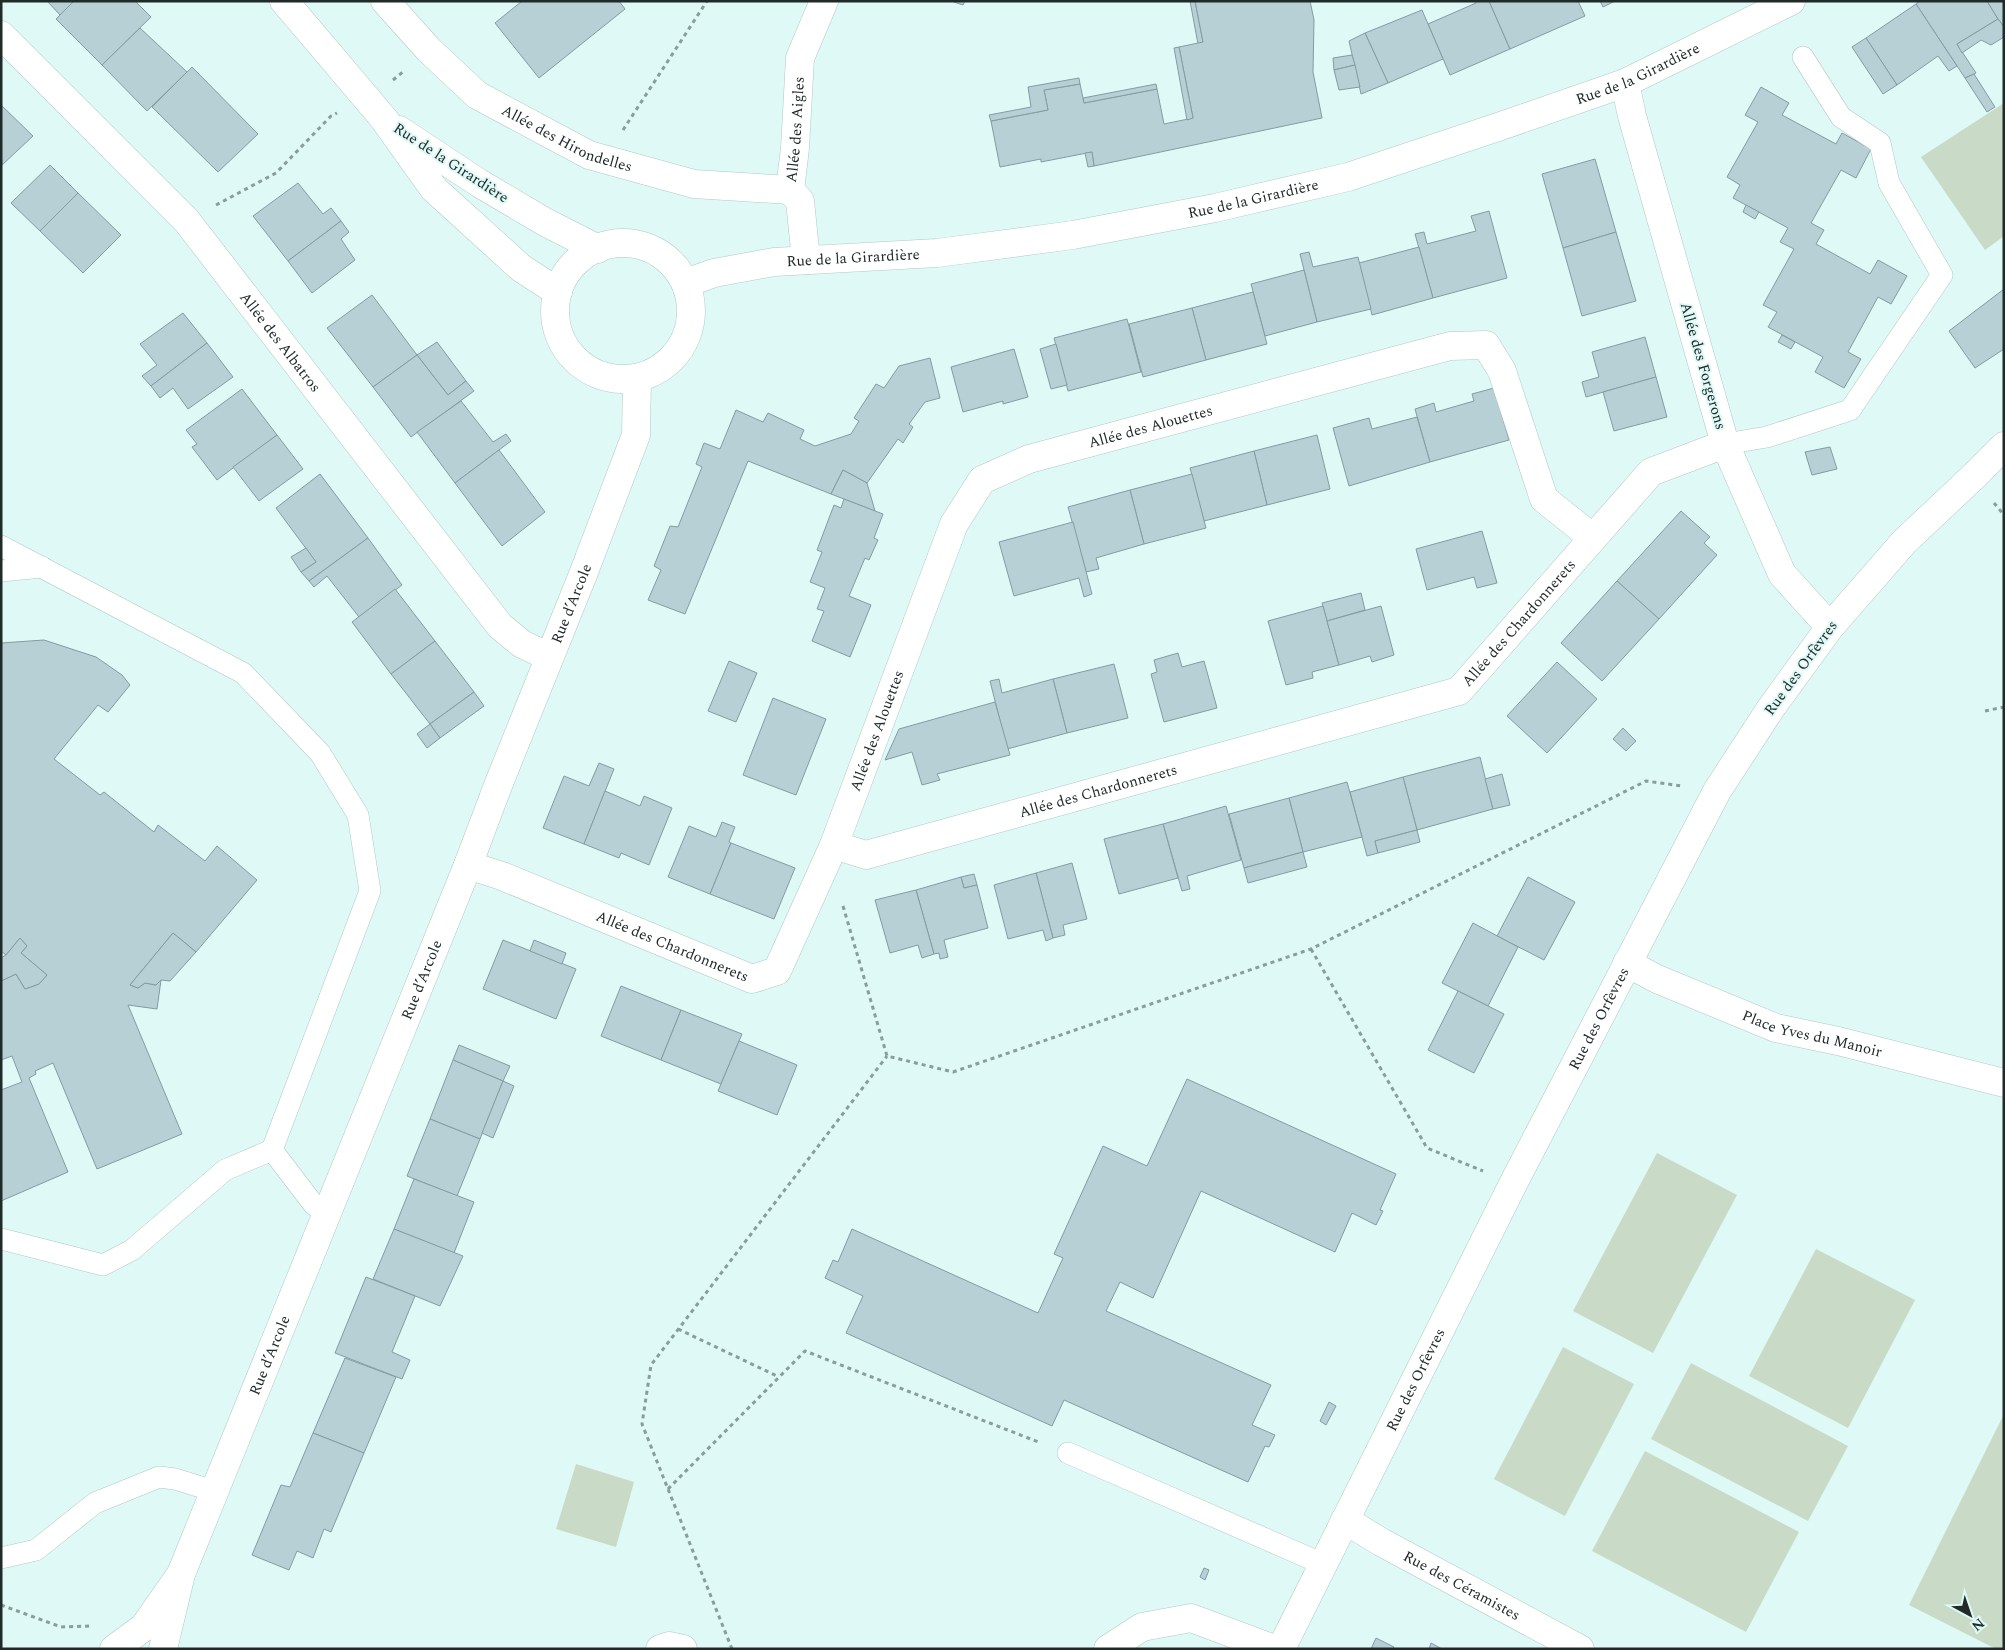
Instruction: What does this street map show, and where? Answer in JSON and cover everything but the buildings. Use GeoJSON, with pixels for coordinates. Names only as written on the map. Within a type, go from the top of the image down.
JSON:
{"type":"FeatureCollection","features":[{"type":"Feature","properties":{"kind":"street","name":"Rue de la Girardière"},"geometry":{"type":"LineString","coordinates":[[284,1],[376,110],[434,189],[521,268],[558,292]]}},
{"type":"Feature","properties":{"kind":"street","name":"Allée des Hirondelles"},"geometry":{"type":"LineString","coordinates":[[385,1],[430,50],[477,95],[589,155],[694,184],[791,182]]}},
{"type":"Feature","properties":{"kind":"street","name":"Allée des Aigles"},"geometry":{"type":"LineString","coordinates":[[806,260],[800,201],[791,182],[800,58],[824,1]]}},
{"type":"Feature","properties":{"kind":"street","name":"Rue de la Girardière"},"geometry":{"type":"LineString","coordinates":[[686,283],[714,273],[774,262],[938,253],[1073,235],[1216,208],[1348,177],[1498,128],[1625,83],[1791,1]]}},
{"type":"Feature","properties":{"kind":"street","name":"Allée des Albatros"},"geometry":{"type":"LineString","coordinates":[[1,35],[186,220],[500,626],[522,644],[549,657]]}},
{"type":"Feature","properties":{"kind":"street","name":"Allée des Forgerons"},"geometry":{"type":"LineString","coordinates":[[1625,83],[1632,116],[1725,444],[1782,574],[1830,627]]}},
{"type":"Feature","properties":{"kind":"street","name":"Rue de la Girardière"},"geometry":{"type":"LineString","coordinates":[[376,110],[487,188],[544,222],[598,249]]}},
{"type":"Feature","properties":{"kind":"street"},"geometry":{"type":"LineString","coordinates":[[631,243],[654,250],[672,264],[686,283],[691,303],[691,323],[684,342],[672,359],[656,371],[637,378],[613,378],[592,371],[573,357],[560,337],[555,315],[558,292],[568,271],[586,254],[607,245],[631,243]]}},
{"type":"Feature","properties":{"kind":"street","name":"Allée des Alouettes"},"geometry":{"type":"LineString","coordinates":[[834,846],[954,524],[982,480],[1029,459],[1450,346],[1486,345],[1502,371],[1544,499],[1593,538]]}},
{"type":"Feature","properties":{"kind":"street","name":"Rue d’Arcole"},"geometry":{"type":"LineString","coordinates":[[163,1649],[181,1574],[468,865],[636,435],[637,378]]}},
{"type":"Feature","properties":{"kind":"street","name":"Allée des Chardonnerets"},"geometry":{"type":"LineString","coordinates":[[468,865],[502,876],[752,979],[777,971],[834,846],[866,855],[1459,691],[1651,472],[1725,444]]}},
{"type":"Feature","properties":{"kind":"street","name":"Rue des Orfèvres"},"geometry":{"type":"LineString","coordinates":[[1281,1649],[1513,1184],[1717,790],[1771,708],[1830,627],[1904,542],[2004,446]]}},
{"type":"Feature","properties":{"kind":"street","name":"Place Yves du Manoir"},"geometry":{"type":"LineString","coordinates":[[1627,963],[1657,980],[1776,1028],[1838,1041],[2004,1083]]}},
{"type":"Feature","properties":{"kind":"street","name":"Rue des Céramistes"},"geometry":{"type":"LineString","coordinates":[[1345,1520],[1381,1542],[1580,1649]]}},
{"type":"Feature","properties":{"kind":"street","name":"Rue d’Arcole"},"geometry":{"type":"LineString","coordinates":[[119,1645],[144,1627],[181,1574]]}},
{"type":"Feature","properties":{"kind":"street"},"geometry":{"type":"LineString","coordinates":[[1108,1649],[1142,1627],[1191,1618],[1274,1649]]}},
{"type":"Feature","properties":{"kind":"street"},"geometry":{"type":"LineString","coordinates":[[660,1649],[669,1646],[683,1649]]}},
{"type":"Feature","properties":{"kind":"lane"},"geometry":{"type":"LineString","coordinates":[[1725,444],[1766,437],[1850,410],[1942,275],[1889,183],[1880,143],[1841,117],[1803,58]]}},
{"type":"Feature","properties":{"kind":"lane"},"geometry":{"type":"LineString","coordinates":[[1,546],[243,673],[320,753],[358,815],[370,891],[272,1150],[225,1170],[132,1250],[103,1265],[1,1240]]}},
{"type":"Feature","properties":{"kind":"lane"},"geometry":{"type":"LineString","coordinates":[[1,571],[42,567]]}},
{"type":"Feature","properties":{"kind":"lane"},"geometry":{"type":"LineString","coordinates":[[272,1150],[314,1205],[328,1213]]}},
{"type":"Feature","properties":{"kind":"lane"},"geometry":{"type":"LineString","coordinates":[[1068,1453],[1323,1564]]}},
{"type":"Feature","properties":{"kind":"lane"},"geometry":{"type":"LineString","coordinates":[[1,1558],[36,1550],[95,1503],[159,1477],[175,1479],[214,1491]]}},
{"type":"Feature","properties":{"kind":"path"},"geometry":{"type":"LineString","coordinates":[[615,162],[620,135],[707,1]]}},
{"type":"Feature","properties":{"kind":"path"},"geometry":{"type":"LineString","coordinates":[[186,220],[276,173],[331,116],[376,110],[430,50]]}},
{"type":"Feature","properties":{"kind":"path"},"geometry":{"type":"LineString","coordinates":[[1985,711],[2004,706]]}},
{"type":"Feature","properties":{"kind":"path"},"geometry":{"type":"LineString","coordinates":[[887,1056],[953,1072],[1311,949],[1646,781],[1717,790]]}},
{"type":"Feature","properties":{"kind":"path"},"geometry":{"type":"LineString","coordinates":[[819,879],[839,894],[887,1056]]}},
{"type":"Feature","properties":{"kind":"path"},"geometry":{"type":"LineString","coordinates":[[1311,949],[1426,1148],[1513,1184]]}},
{"type":"Feature","properties":{"kind":"path"},"geometry":{"type":"LineString","coordinates":[[732,1649],[642,1424],[651,1365],[887,1056]]}},
{"type":"Feature","properties":{"kind":"path"},"geometry":{"type":"LineString","coordinates":[[678,1329],[779,1377]]}},
{"type":"Feature","properties":{"kind":"path"},"geometry":{"type":"LineString","coordinates":[[668,1489],[805,1351],[1068,1453]]}},
{"type":"Feature","properties":{"kind":"path"},"geometry":{"type":"LineString","coordinates":[[1,1604],[61,1627],[107,1625],[119,1645]]}},
{"type":"Feature","properties":{"kind":"green space"},"geometry":{"type":"Polygon","coordinates":[[[2004,103],[2004,236],[1985,250],[1921,157],[2004,103]]]}},
{"type":"Feature","properties":{"kind":"green space"},"geometry":{"type":"Polygon","coordinates":[[[1657,1153],[1737,1195],[1653,1353],[1573,1311],[1657,1153]]]}},
{"type":"Feature","properties":{"kind":"green space"},"geometry":{"type":"Polygon","coordinates":[[[1816,1249],[1915,1300],[1848,1428],[1749,1376],[1816,1249]]]}},
{"type":"Feature","properties":{"kind":"green space"},"geometry":{"type":"Polygon","coordinates":[[[1563,1347],[1634,1384],[1565,1516],[1494,1479],[1563,1347]]]}},
{"type":"Feature","properties":{"kind":"green space"},"geometry":{"type":"Polygon","coordinates":[[[1691,1363],[1848,1446],[1808,1521],[1651,1439],[1691,1363]]]}},
{"type":"Feature","properties":{"kind":"green space"},"geometry":{"type":"Polygon","coordinates":[[[2004,1414],[2004,1649],[1996,1649],[1909,1605],[2004,1414]]]}},
{"type":"Feature","properties":{"kind":"green space"},"geometry":{"type":"Polygon","coordinates":[[[1645,1451],[1799,1532],[1746,1632],[1592,1551],[1645,1451]]]}},
{"type":"Feature","properties":{"kind":"green space"},"geometry":{"type":"Polygon","coordinates":[[[576,1464],[634,1482],[616,1547],[556,1529],[576,1464]]]}}]}
